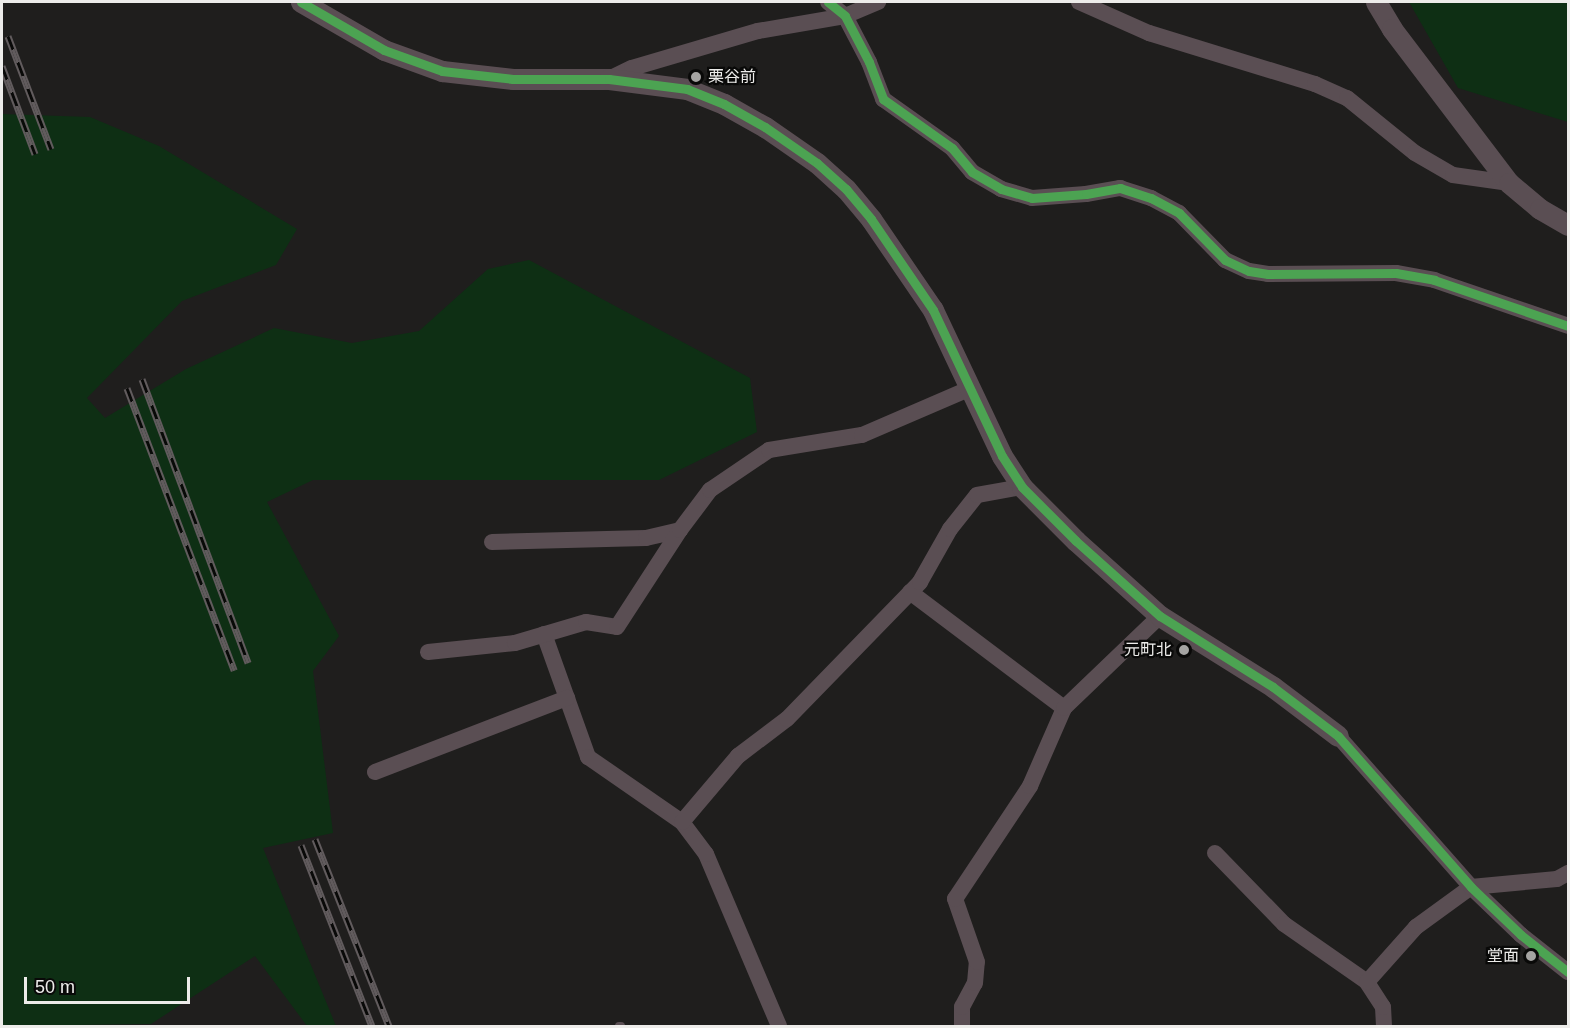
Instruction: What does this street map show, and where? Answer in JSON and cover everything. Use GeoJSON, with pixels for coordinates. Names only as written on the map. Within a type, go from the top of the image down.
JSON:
{"type":"FeatureCollection","features":[{"type":"Feature","properties":{"kind":"street"},"geometry":{"type":"LineString","coordinates":[[301,2],[384,50],[442,71],[513,79],[609,79],[675,87],[696,93],[724,104],[765,127],[817,163],[852,197],[904,263],[933,309],[1002,456],[1022,487],[1085,549],[1160,616],[1274,687],[1338,736],[1471,888],[1521,935],[1569,972]]}},
{"type":"Feature","properties":{"kind":"street"},"geometry":{"type":"LineString","coordinates":[[828,2],[845,16],[869,62],[883,99],[952,148],[972,172],[1001,189],[1032,198],[1086,194],[1120,188],[1151,198],[1179,213],[1225,260],[1249,271],[1405,275],[1434,280],[1569,326]]}},
{"type":"Feature","properties":{"kind":"street"},"geometry":{"type":"LineString","coordinates":[[609,79],[632,68],[758,31],[845,16],[878,2]]}},
{"type":"Feature","properties":{"kind":"street"},"geometry":{"type":"LineString","coordinates":[[1079,2],[1149,33],[1315,84],[1347,98],[1415,153],[1453,175],[1509,183]]}},
{"type":"Feature","properties":{"kind":"street"},"geometry":{"type":"LineString","coordinates":[[1376,2],[1392,29],[1509,183],[1540,209],[1569,225]]}},
{"type":"Feature","properties":{"kind":"street"},"geometry":{"type":"LineString","coordinates":[[428,652],[515,643],[586,622],[617,627],[680,530],[710,490],[769,450],[862,435],[971,388]]}},
{"type":"Feature","properties":{"kind":"street"},"geometry":{"type":"LineString","coordinates":[[682,822],[738,756],[787,719],[920,582],[950,530],[977,495],[1022,487]]}},
{"type":"Feature","properties":{"kind":"street"},"geometry":{"type":"LineString","coordinates":[[492,542],[646,538],[680,530]]}},
{"type":"Feature","properties":{"kind":"street"},"geometry":{"type":"LineString","coordinates":[[910,592],[1064,708]]}},
{"type":"Feature","properties":{"kind":"street"},"geometry":{"type":"LineString","coordinates":[[962,1026],[962,1007],[975,983],[977,962],[955,899],[1030,786],[1064,708],[1160,616]]}},
{"type":"Feature","properties":{"kind":"street"},"geometry":{"type":"LineString","coordinates":[[544,634],[588,757],[682,822],[706,854],[778,1026]]}},
{"type":"Feature","properties":{"kind":"street"},"geometry":{"type":"LineString","coordinates":[[375,772],[567,698]]}},
{"type":"Feature","properties":{"kind":"street"},"geometry":{"type":"LineString","coordinates":[[1215,854],[1284,924],[1367,982],[1383,1007],[1384,1026]]}},
{"type":"Feature","properties":{"kind":"street"},"geometry":{"type":"LineString","coordinates":[[1367,982],[1416,927],[1471,888],[1557,879],[1569,873]]}},
{"type":"Feature","properties":{"kind":"green space"},"geometry":{"type":"Polygon","coordinates":[[[1409,2],[1568,2],[1568,122],[1458,88],[1409,2]]]}},
{"type":"Feature","properties":{"kind":"green space"},"geometry":{"type":"Polygon","coordinates":[[[2,114],[90,117],[159,146],[297,229],[276,265],[182,301],[87,398],[105,418],[186,369],[274,328],[352,343],[419,331],[488,269],[529,260],[750,378],[757,432],[659,480],[313,480],[267,502],[339,636],[313,671],[333,833],[263,848],[336,1026],[307,1026],[255,956],[151,1024],[2,1026],[2,114]]]}},
{"type":"Feature","properties":{"kind":"railway"},"geometry":{"type":"LineString","coordinates":[[8,36],[51,149]]}},
{"type":"Feature","properties":{"kind":"railway"},"geometry":{"type":"LineString","coordinates":[[2,66],[35,154]]}},
{"type":"Feature","properties":{"kind":"railway"},"geometry":{"type":"LineString","coordinates":[[142,379],[248,663]]}},
{"type":"Feature","properties":{"kind":"railway"},"geometry":{"type":"LineString","coordinates":[[127,388],[234,670]]}},
{"type":"Feature","properties":{"kind":"railway"},"geometry":{"type":"LineString","coordinates":[[315,839],[389,1026]]}},
{"type":"Feature","properties":{"kind":"railway"},"geometry":{"type":"LineString","coordinates":[[301,845],[372,1026]]}},
{"type":"Feature","properties":{"kind":"cycle path"},"geometry":{"type":"LineString","coordinates":[[301,2],[384,50],[442,71],[513,79],[609,79],[687,89],[724,104],[765,127],[817,163],[846,189],[871,219],[933,310],[1002,456],[1022,487],[1076,541],[1160,616],[1273,687],[1338,736],[1471,887],[1521,935],[1568,972]]}},
{"type":"Feature","properties":{"kind":"cycle path"},"geometry":{"type":"LineString","coordinates":[[828,2],[845,16],[869,62],[883,99],[952,148],[972,172],[1001,189],[1032,198],[1086,194],[1120,188],[1151,198],[1179,213],[1225,260],[1249,271],[1268,274],[1396,273],[1434,280],[1568,326]]}},
{"type":"Feature","properties":{"kind":"place","name":"栗谷前"},"geometry":{"type":"Point","coordinates":[696,77]}},
{"type":"Feature","properties":{"kind":"place","name":"元町北"},"geometry":{"type":"Point","coordinates":[1184,650]}},
{"type":"Feature","properties":{"kind":"place","name":"堂面"},"geometry":{"type":"Point","coordinates":[1531,956]}}]}
